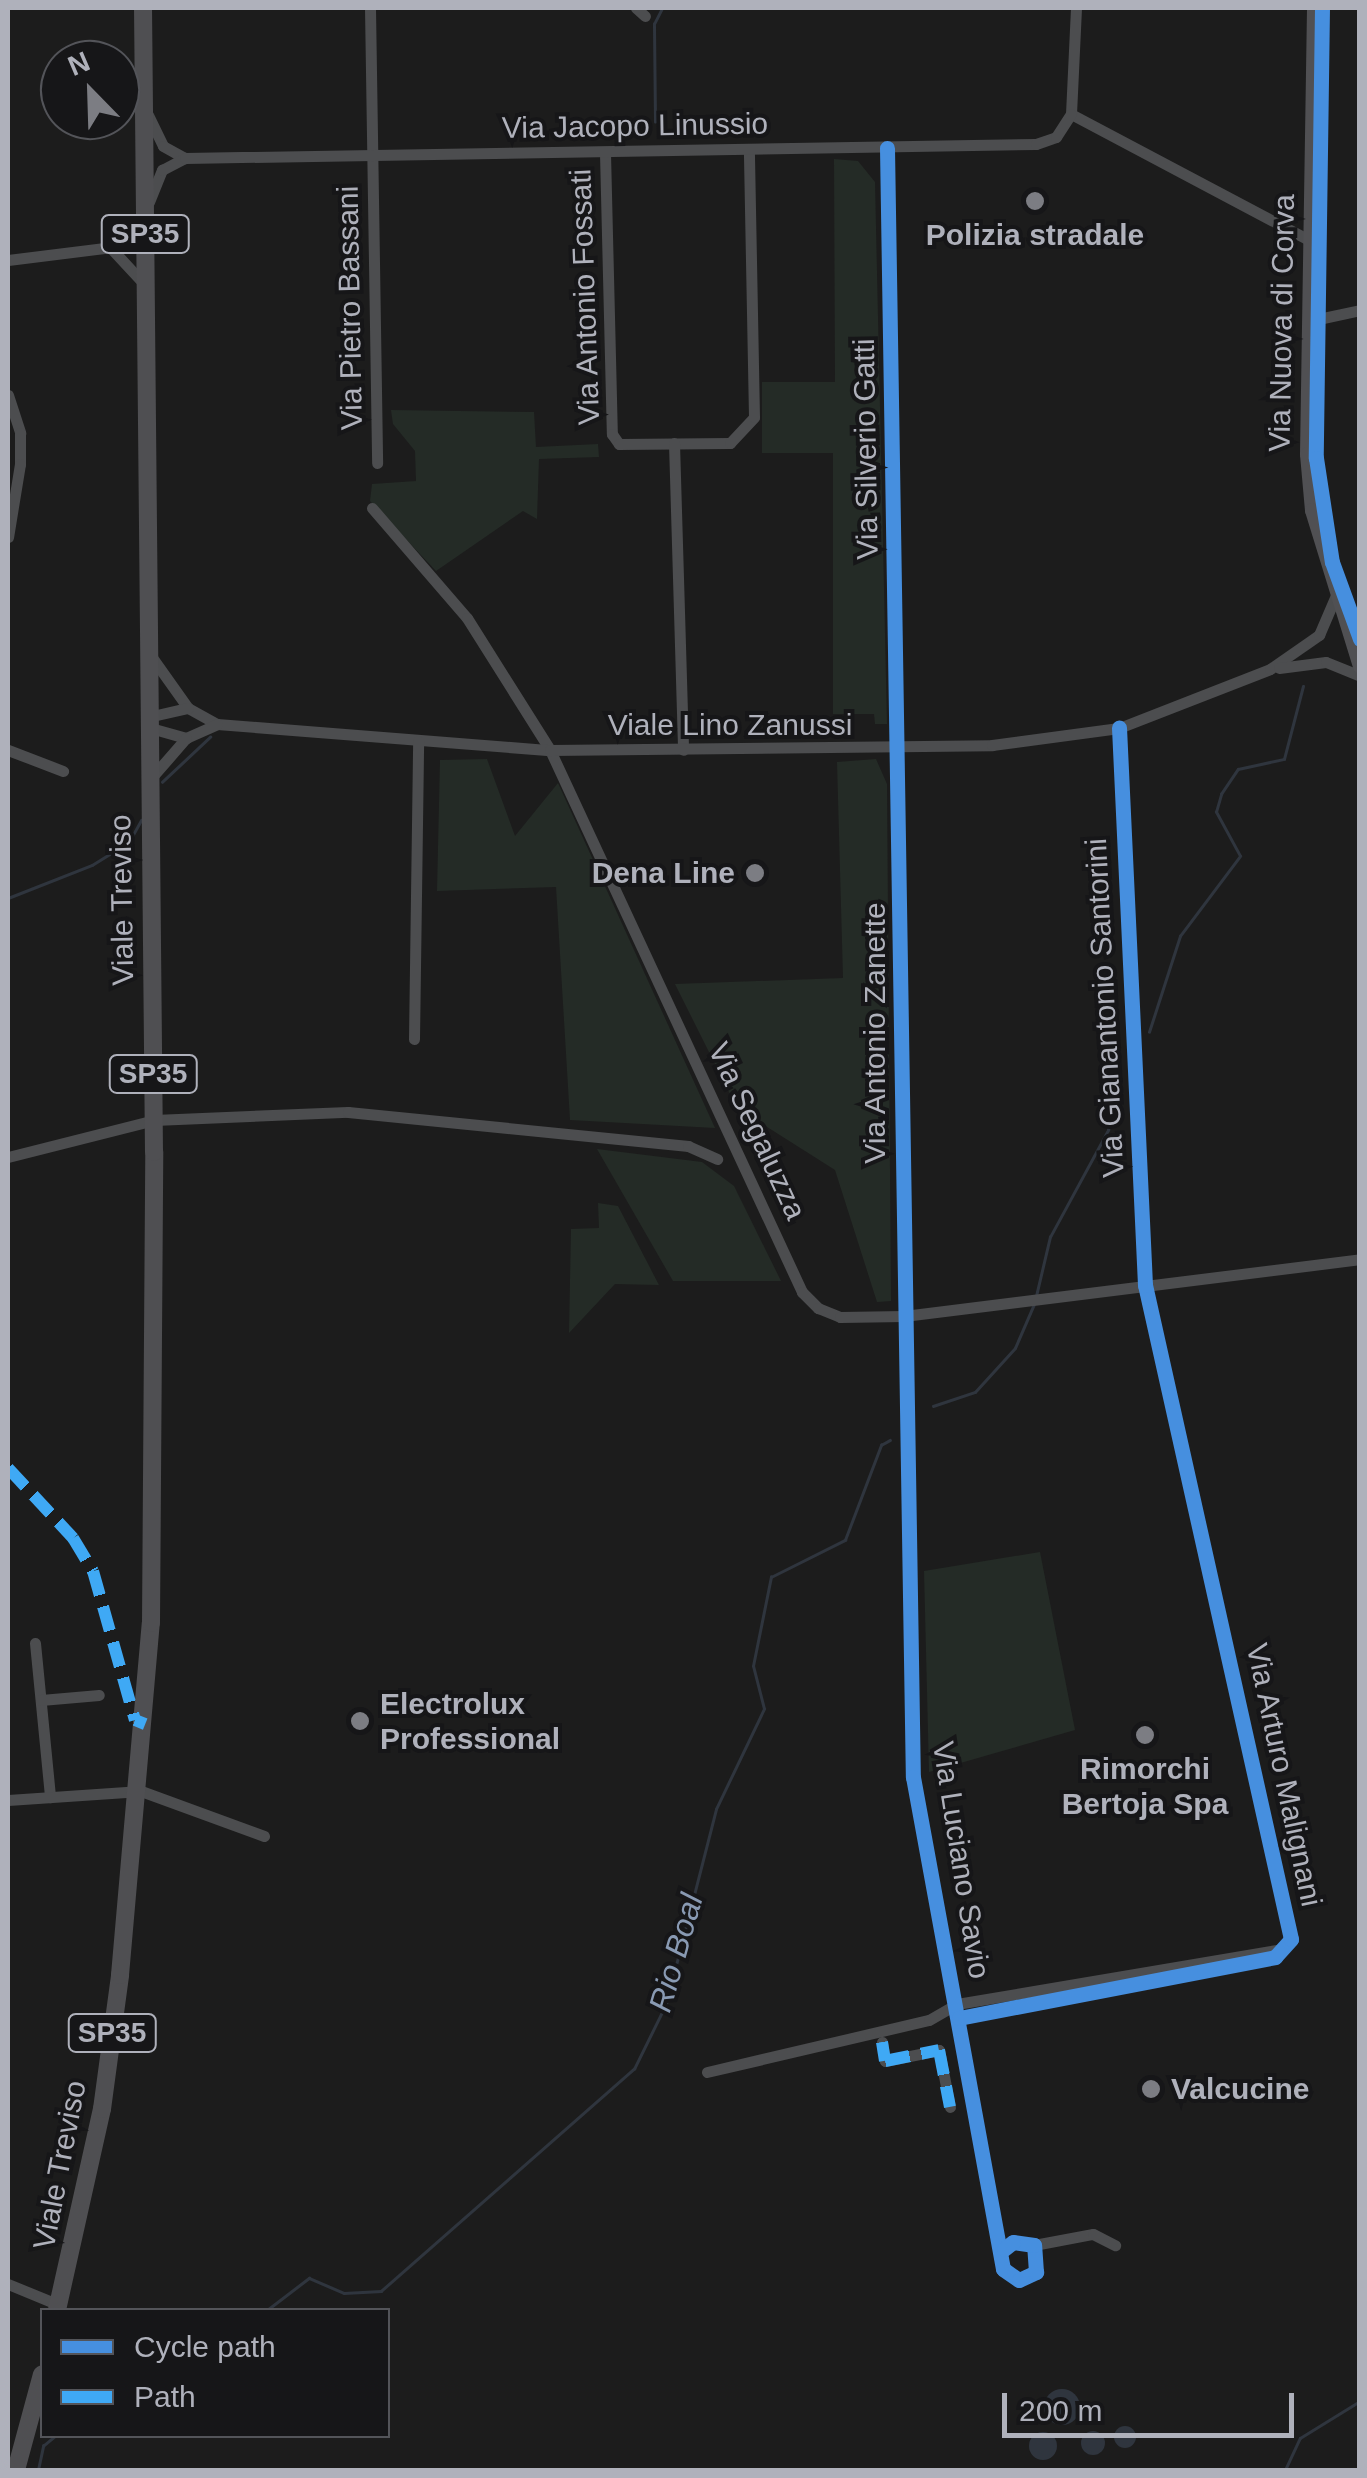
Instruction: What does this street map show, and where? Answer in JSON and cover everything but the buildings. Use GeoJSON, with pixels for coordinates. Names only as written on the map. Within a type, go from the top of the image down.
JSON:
{"type":"FeatureCollection","features":[{"type":"Feature","properties":{"kind":"main road","name":"Viale Treviso"},"geometry":{"type":"LineString","coordinates":[[58,2308],[102,2109],[141,1791],[150,1623],[154,1120],[146,649],[143,8]]}},
{"type":"Feature","properties":{"kind":"main road","name":"Via Nuova di Corva"},"geometry":{"type":"LineString","coordinates":[[1314,8],[1309,240],[1312,510],[1360,666]]}},
{"type":"Feature","properties":{"kind":"main road"},"geometry":{"type":"LineString","coordinates":[[16,2470],[40,2382]]}},
{"type":"Feature","properties":{"kind":"street","name":"Via Pietro Bassani"},"geometry":{"type":"LineString","coordinates":[[370,8],[377,463]]}},
{"type":"Feature","properties":{"kind":"street"},"geometry":{"type":"LineString","coordinates":[[1076,8],[1071,114],[1309,240]]}},
{"type":"Feature","properties":{"kind":"street"},"geometry":{"type":"LineString","coordinates":[[144,102],[158,139],[170,152],[185,158]]}},
{"type":"Feature","properties":{"kind":"street","name":"Via Jacopo Linussio"},"geometry":{"type":"LineString","coordinates":[[185,158],[1036,144],[1056,138],[1071,114]]}},
{"type":"Feature","properties":{"kind":"street","name":"Via Silverio Gatti"},"geometry":{"type":"LineString","coordinates":[[887,148],[900,749]]}},
{"type":"Feature","properties":{"kind":"street"},"geometry":{"type":"LineString","coordinates":[[683,750],[674,443],[730,443],[754,417],[750,150]]}},
{"type":"Feature","properties":{"kind":"street"},"geometry":{"type":"LineString","coordinates":[[145,158],[170,152]]}},
{"type":"Feature","properties":{"kind":"street","name":"Via Antonio Fossati"},"geometry":{"type":"LineString","coordinates":[[605,153],[609,423],[619,444],[674,443]]}},
{"type":"Feature","properties":{"kind":"street"},"geometry":{"type":"LineString","coordinates":[[145,158],[167,166]]}},
{"type":"Feature","properties":{"kind":"street"},"geometry":{"type":"LineString","coordinates":[[145,212],[167,166],[185,158]]}},
{"type":"Feature","properties":{"kind":"street"},"geometry":{"type":"LineString","coordinates":[[8,260],[145,243]]}},
{"type":"Feature","properties":{"kind":"street"},"geometry":{"type":"LineString","coordinates":[[108,245],[146,284]]}},
{"type":"Feature","properties":{"kind":"street"},"geometry":{"type":"LineString","coordinates":[[1309,321],[1360,310]]}},
{"type":"Feature","properties":{"kind":"street"},"geometry":{"type":"LineString","coordinates":[[8,396],[20,464],[8,537]]}},
{"type":"Feature","properties":{"kind":"street","name":"Via Segaluzza"},"geometry":{"type":"LineString","coordinates":[[372,508],[467,618],[550,750],[802,1292],[840,1317],[904,1316],[1360,1258]]}},
{"type":"Feature","properties":{"kind":"street"},"geometry":{"type":"LineString","coordinates":[[1337,593],[1319,635],[1351,639]]}},
{"type":"Feature","properties":{"kind":"street","name":"Viale Lino Zanussi"},"geometry":{"type":"LineString","coordinates":[[146,649],[188,708],[217,724],[550,750],[900,749],[1119,728],[1270,669],[1319,635]]}},
{"type":"Feature","properties":{"kind":"street","name":"Viale Lino Zanussi"},"geometry":{"type":"LineString","coordinates":[[1326,662],[1351,639]]}},
{"type":"Feature","properties":{"kind":"street","name":"Viale Lino Zanussi"},"geometry":{"type":"LineString","coordinates":[[1270,669],[1326,662],[1360,676]]}},
{"type":"Feature","properties":{"kind":"street"},"geometry":{"type":"LineString","coordinates":[[147,722],[188,708]]}},
{"type":"Feature","properties":{"kind":"street"},"geometry":{"type":"LineString","coordinates":[[147,722],[186,738]]}},
{"type":"Feature","properties":{"kind":"street","name":"Viale Lino Zanussi"},"geometry":{"type":"LineString","coordinates":[[148,783],[186,738],[217,724]]}},
{"type":"Feature","properties":{"kind":"street","name":"Via Gianantonio Santorini"},"geometry":{"type":"LineString","coordinates":[[1119,728],[1145,1286]]}},
{"type":"Feature","properties":{"kind":"street"},"geometry":{"type":"LineString","coordinates":[[414,1039],[418,741]]}},
{"type":"Feature","properties":{"kind":"street","name":"Via Antonio Zanette"},"geometry":{"type":"LineString","coordinates":[[900,749],[904,1316]]}},
{"type":"Feature","properties":{"kind":"street"},"geometry":{"type":"LineString","coordinates":[[8,750],[64,771]]}},
{"type":"Feature","properties":{"kind":"street"},"geometry":{"type":"LineString","coordinates":[[8,1157],[154,1120],[348,1112],[688,1146],[716,1159]]}},
{"type":"Feature","properties":{"kind":"street","name":"Via Arturo Malignani"},"geometry":{"type":"LineString","coordinates":[[960,2021],[1275,1957],[1291,1939],[1145,1286]]}},
{"type":"Feature","properties":{"kind":"street","name":"Via Luciano Savio"},"geometry":{"type":"LineString","coordinates":[[904,1316],[913,1777],[1000,2228],[1008,2245],[1003,2269],[1018,2280],[1040,2264],[1034,2245]]}},
{"type":"Feature","properties":{"kind":"street"},"geometry":{"type":"LineString","coordinates":[[35,1643],[50,1796]]}},
{"type":"Feature","properties":{"kind":"street"},"geometry":{"type":"LineString","coordinates":[[41,1700],[99,1696]]}},
{"type":"Feature","properties":{"kind":"street"},"geometry":{"type":"LineString","coordinates":[[8,1800],[141,1791],[264,1836]]}},
{"type":"Feature","properties":{"kind":"street","name":"Via Arturo Malignani"},"geometry":{"type":"LineString","coordinates":[[956,2004],[1283,1949]]}},
{"type":"Feature","properties":{"kind":"street","name":"Via Luciano Savio"},"geometry":{"type":"LineString","coordinates":[[930,2020],[956,2004]]}},
{"type":"Feature","properties":{"kind":"street","name":"Via Luciano Savio"},"geometry":{"type":"LineString","coordinates":[[707,2072],[930,2020],[960,2021]]}},
{"type":"Feature","properties":{"kind":"street"},"geometry":{"type":"LineString","coordinates":[[882,2042],[885,2060],[939,2050],[950,2107]]}},
{"type":"Feature","properties":{"kind":"street"},"geometry":{"type":"LineString","coordinates":[[1008,2245],[1034,2245],[1093,2234],[1115,2244]]}},
{"type":"Feature","properties":{"kind":"street"},"geometry":{"type":"LineString","coordinates":[[8,2284],[58,2308]]}},
{"type":"Feature","properties":{"kind":"shaded area"},"geometry":{"type":"Polygon","coordinates":[[[834,159],[858,161],[875,182],[887,724],[875,724],[874,714],[833,714],[833,453],[762,453],[762,382],[835,382],[834,159]]]}},
{"type":"Feature","properties":{"kind":"shaded area"},"geometry":{"type":"Polygon","coordinates":[[[391,410],[534,412],[536,447],[598,444],[599,457],[539,459],[537,519],[523,511],[436,571],[370,501],[372,484],[416,481],[415,451],[393,424],[391,410]]]}},
{"type":"Feature","properties":{"kind":"shaded area"},"geometry":{"type":"Polygon","coordinates":[[[487,759],[515,836],[558,783],[715,1128],[570,1120],[556,887],[437,891],[440,760],[487,759]]]}},
{"type":"Feature","properties":{"kind":"shaded area"},"geometry":{"type":"Polygon","coordinates":[[[876,759],[887,784],[891,1301],[877,1302],[835,1170],[737,1108],[675,984],[843,978],[837,762],[876,759]]]}},
{"type":"Feature","properties":{"kind":"shaded area"},"geometry":{"type":"Polygon","coordinates":[[[597,1149],[702,1162],[734,1186],[781,1281],[673,1281],[597,1149]]]}},
{"type":"Feature","properties":{"kind":"shaded area"},"geometry":{"type":"Polygon","coordinates":[[[598,1203],[618,1206],[659,1285],[615,1284],[569,1333],[571,1229],[599,1228],[598,1203]]]}},
{"type":"Feature","properties":{"kind":"shaded area"},"geometry":{"type":"Polygon","coordinates":[[[1040,1552],[1075,1730],[929,1772],[924,1571],[1040,1552]]]}},
{"type":"Feature","properties":{"kind":"shaded area"},"geometry":{"type":"Polygon","coordinates":[[[1062,2389],[1075,2394],[1080,2407],[1075,2420],[1062,2425],[1049,2420],[1044,2407],[1049,2394],[1062,2389]]]}},
{"type":"Feature","properties":{"kind":"shaded area"},"geometry":{"type":"Polygon","coordinates":[[[1125,2426],[1133,2429],[1133,2445],[1125,2448],[1117,2445],[1114,2437],[1117,2429],[1125,2426]]]}},
{"type":"Feature","properties":{"kind":"shaded area"},"geometry":{"type":"Polygon","coordinates":[[[1093,2431],[1102,2434],[1102,2452],[1093,2455],[1084,2452],[1081,2443],[1084,2434],[1093,2431]]]}},
{"type":"Feature","properties":{"kind":"shaded area"},"geometry":{"type":"Polygon","coordinates":[[[1043,2432],[1053,2436],[1057,2446],[1053,2456],[1043,2460],[1033,2456],[1029,2446],[1033,2436],[1043,2432]]]}},
{"type":"Feature","properties":{"kind":"waterway"},"geometry":{"type":"LineString","coordinates":[[655,122],[654,24],[662,8]]}},
{"type":"Feature","properties":{"kind":"waterway","name":"Rio Boal"},"geometry":{"type":"LineString","coordinates":[[1149,1032],[1180,936],[1240,856],[1216,812],[1221,794],[1238,769],[1284,759],[1303,686]]}},
{"type":"Feature","properties":{"kind":"waterway"},"geometry":{"type":"LineString","coordinates":[[162,782],[210,737]]}},
{"type":"Feature","properties":{"kind":"waterway"},"geometry":{"type":"LineString","coordinates":[[8,898],[92,865],[129,842],[141,820]]}},
{"type":"Feature","properties":{"kind":"waterway","name":"Rio Boal"},"geometry":{"type":"LineString","coordinates":[[1036,1296],[1050,1237],[1108,1130],[1118,1075],[1116,1041]]}},
{"type":"Feature","properties":{"kind":"waterway","name":"Rio Boal"},"geometry":{"type":"LineString","coordinates":[[933,1406],[975,1392],[1015,1348],[1034,1304]]}},
{"type":"Feature","properties":{"kind":"waterway","name":"Rio Boal"},"geometry":{"type":"LineString","coordinates":[[270,2308],[309,2278],[344,2293],[381,2291],[634,2069],[666,2004],[716,1809],[764,1709],[753,1666],[771,1577],[845,1540],[881,1445],[890,1440]]}},
{"type":"Feature","properties":{"kind":"waterway"},"geometry":{"type":"LineString","coordinates":[[1285,2470],[1300,2438],[1360,2401]]}},
{"type":"Feature","properties":{"kind":"waterway","name":"Rio Boal"},"geometry":{"type":"LineString","coordinates":[[38,2470],[43,2446],[53,2438]]}},
{"type":"Feature","properties":{"kind":"marked path"},"geometry":{"type":"LineString","coordinates":[[8,1468],[73,1538],[93,1571],[135,1720],[145,1724]]}},
{"type":"Feature","properties":{"kind":"marked path"},"geometry":{"type":"LineString","coordinates":[[882,2042],[885,2061],[939,2050],[950,2107]]}},
{"type":"Feature","properties":{"kind":"cycle path"},"geometry":{"type":"LineString","coordinates":[[1322,8],[1316,458],[1332,562],[1360,639]]}},
{"type":"Feature","properties":{"kind":"cycle path"},"geometry":{"type":"LineString","coordinates":[[887,148],[913,1777],[1003,2269],[1019,2280],[1036,2272],[1034,2245],[1013,2242],[1004,2249]]}},
{"type":"Feature","properties":{"kind":"cycle path"},"geometry":{"type":"LineString","coordinates":[[959,2018],[1275,1957],[1291,1939],[1145,1285],[1119,728]]}},
{"type":"Feature","properties":{"kind":"place","name":"Polizia stradale"},"geometry":{"type":"Point","coordinates":[1035,201]}},
{"type":"Feature","properties":{"kind":"place","name":"Dena Line"},"geometry":{"type":"Point","coordinates":[755,873]}},
{"type":"Feature","properties":{"kind":"place","name":"Electrolux Professional"},"geometry":{"type":"Point","coordinates":[360,1721]}},
{"type":"Feature","properties":{"kind":"place","name":"Rimorchi Bertoja Spa"},"geometry":{"type":"Point","coordinates":[1145,1735]}},
{"type":"Feature","properties":{"kind":"place","name":"Valcucine"},"geometry":{"type":"Point","coordinates":[1151,2089]}}]}
